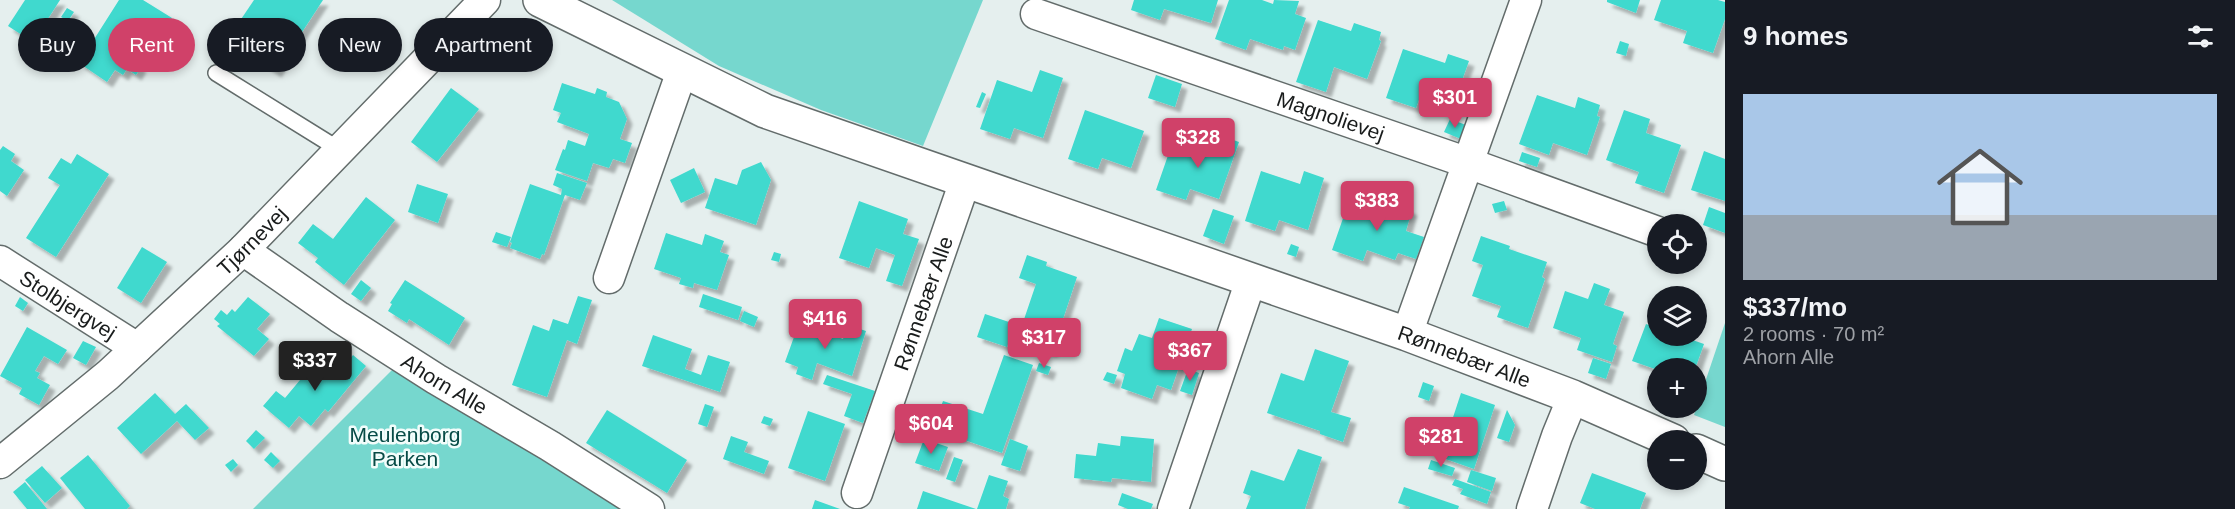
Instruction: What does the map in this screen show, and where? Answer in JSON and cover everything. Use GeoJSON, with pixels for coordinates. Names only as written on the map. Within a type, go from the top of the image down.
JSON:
{"type":"FeatureCollection","features":[{"type":"Feature","properties":{"kind":"main road","name":"Rønnebær Alle"},"geometry":{"type":"LineString","coordinates":[[540,0],[765,111],[1407,334],[1573,397],[1648,430]]}},
{"type":"Feature","properties":{"kind":"main road"},"geometry":{"type":"LineString","coordinates":[[1707,457],[1725,464]]}},
{"type":"Feature","properties":{"kind":"street","name":"Tjørnevej"},"geometry":{"type":"LineString","coordinates":[[0,463],[108,375],[243,250],[485,0]]}},
{"type":"Feature","properties":{"kind":"street"},"geometry":{"type":"LineString","coordinates":[[1407,334],[1526,0]]}},
{"type":"Feature","properties":{"kind":"street","name":"Magnolievej"},"geometry":{"type":"LineString","coordinates":[[1036,14],[1468,163],[1647,228]]}},
{"type":"Feature","properties":{"kind":"street"},"geometry":{"type":"LineString","coordinates":[[609,278],[682,71]]}},
{"type":"Feature","properties":{"kind":"street","name":"Rønnebær Alle"},"geometry":{"type":"LineString","coordinates":[[856,493],[965,181]]}},
{"type":"Feature","properties":{"kind":"street","name":"Ahorn Alle"},"geometry":{"type":"LineString","coordinates":[[243,250],[339,317],[417,367],[550,446],[649,509]]}},
{"type":"Feature","properties":{"kind":"street","name":"Stolbjergvej"},"geometry":{"type":"LineString","coordinates":[[0,261],[137,348]]}},
{"type":"Feature","properties":{"kind":"street"},"geometry":{"type":"LineString","coordinates":[[1173,509],[1251,280]]}},
{"type":"Feature","properties":{"kind":"street"},"geometry":{"type":"LineString","coordinates":[[1532,509],[1557,435],[1573,397]]}},
{"type":"Feature","properties":{"kind":"lane"},"geometry":{"type":"LineString","coordinates":[[216,73],[340,150]]}},
{"type":"Feature","properties":{"kind":"green space"},"geometry":{"type":"Polygon","coordinates":[[[612,0],[983,0],[923,146],[821,110],[719,66],[612,0]]]}},
{"type":"Feature","properties":{"kind":"green space"},"geometry":{"type":"Polygon","coordinates":[[[1725,323],[1725,427],[1702,418],[1707,418],[1707,376],[1725,323]]]}},
{"type":"Feature","properties":{"kind":"green space","name":"Meulenborg Parken"},"geometry":{"type":"Polygon","coordinates":[[[395,367],[624,509],[253,509],[395,367]]]}},
{"type":"Feature","properties":{"kind":"building"},"geometry":{"type":"Polygon","coordinates":[[[25,0],[60,0],[48,18],[18,18],[18,32],[8,26],[25,0]]]}},
{"type":"Feature","properties":{"kind":"building"},"geometry":{"type":"Polygon","coordinates":[[[119,0],[143,0],[172,18],[108,18],[108,72],[114,72],[107,82],[92,72],[96,72],[96,36],[119,0]]]}},
{"type":"Feature","properties":{"kind":"building"},"geometry":{"type":"Polygon","coordinates":[[[254,0],[323,0],[306,26],[306,18],[242,18],[254,0]]]}},
{"type":"Feature","properties":{"kind":"building"},"geometry":{"type":"Polygon","coordinates":[[[1134,0],[1218,0],[1211,23],[1164,9],[1160,20],[1131,10],[1134,0]]]}},
{"type":"Feature","properties":{"kind":"building"},"geometry":{"type":"Polygon","coordinates":[[[1229,0],[1262,0],[1273,4],[1274,0],[1299,1],[1295,14],[1306,18],[1295,50],[1284,46],[1283,50],[1250,39],[1246,50],[1215,39],[1229,0]]]}},
{"type":"Feature","properties":{"kind":"building"},"geometry":{"type":"Polygon","coordinates":[[[1607,0],[1640,0],[1636,13],[1607,2],[1607,0]]]}},
{"type":"Feature","properties":{"kind":"building"},"geometry":{"type":"Polygon","coordinates":[[[1661,0],[1725,2],[1725,19],[1713,53],[1683,43],[1687,31],[1654,20],[1661,0]]]}},
{"type":"Feature","properties":{"kind":"building"},"geometry":{"type":"Polygon","coordinates":[[[67,8],[74,12],[70,18],[61,17],[67,8]]]}},
{"type":"Feature","properties":{"kind":"building"},"geometry":{"type":"Polygon","coordinates":[[[1318,20],[1351,31],[1354,23],[1381,32],[1379,40],[1381,41],[1367,79],[1334,67],[1326,92],[1296,82],[1318,20]]]}},
{"type":"Feature","properties":{"kind":"building"},"geometry":{"type":"Polygon","coordinates":[[[1620,41],[1629,44],[1626,56],[1616,53],[1620,41]]]}},
{"type":"Feature","properties":{"kind":"building"},"geometry":{"type":"Polygon","coordinates":[[[1403,49],[1445,63],[1448,54],[1469,61],[1452,108],[1420,97],[1416,108],[1386,98],[1403,49]]]}},
{"type":"Feature","properties":{"kind":"building"},"geometry":{"type":"Polygon","coordinates":[[[1040,70],[1063,78],[1043,138],[1014,128],[1010,139],[980,129],[997,80],[1032,92],[1040,70]]]}},
{"type":"Feature","properties":{"kind":"building"},"geometry":{"type":"Polygon","coordinates":[[[1156,75],[1182,84],[1175,107],[1148,98],[1156,75]]]}},
{"type":"Feature","properties":{"kind":"building"},"geometry":{"type":"Polygon","coordinates":[[[562,83],[595,94],[597,88],[607,92],[606,97],[619,102],[627,119],[620,139],[632,143],[625,163],[613,159],[609,168],[593,163],[587,181],[555,170],[568,140],[585,146],[589,134],[557,122],[561,113],[553,110],[562,83]]]}},
{"type":"Feature","properties":{"kind":"building"},"geometry":{"type":"Polygon","coordinates":[[[451,88],[479,109],[437,162],[411,142],[451,88]]]}},
{"type":"Feature","properties":{"kind":"building"},"geometry":{"type":"Polygon","coordinates":[[[982,92],[986,94],[980,108],[976,107],[982,92]]]}},
{"type":"Feature","properties":{"kind":"building"},"geometry":{"type":"Polygon","coordinates":[[[1537,95],[1575,108],[1578,97],[1600,105],[1597,116],[1600,117],[1587,155],[1553,143],[1549,155],[1519,144],[1537,95]]]}},
{"type":"Feature","properties":{"kind":"building"},"geometry":{"type":"Polygon","coordinates":[[[1085,110],[1144,131],[1131,168],[1102,158],[1098,169],[1068,159],[1085,110]]]}},
{"type":"Feature","properties":{"kind":"building"},"geometry":{"type":"Polygon","coordinates":[[[1624,110],[1650,119],[1646,133],[1681,145],[1664,193],[1635,183],[1639,172],[1606,160],[1624,110]]]}},
{"type":"Feature","properties":{"kind":"building"},"geometry":{"type":"Polygon","coordinates":[[[1450,119],[1466,125],[1461,139],[1444,132],[1450,119]]]}},
{"type":"Feature","properties":{"kind":"building"},"geometry":{"type":"Polygon","coordinates":[[[1216,134],[1239,142],[1219,199],[1190,189],[1186,200],[1156,190],[1173,141],[1210,154],[1216,134]]]}},
{"type":"Feature","properties":{"kind":"building"},"geometry":{"type":"Polygon","coordinates":[[[3,146],[15,154],[11,161],[24,170],[7,196],[0,191],[0,150],[3,146]]]}},
{"type":"Feature","properties":{"kind":"building"},"geometry":{"type":"Polygon","coordinates":[[[1704,151],[1725,159],[1725,201],[1691,190],[1704,151]]]}},
{"type":"Feature","properties":{"kind":"building"},"geometry":{"type":"Polygon","coordinates":[[[1522,152],[1540,158],[1537,167],[1519,161],[1522,152]]]}},
{"type":"Feature","properties":{"kind":"building"},"geometry":{"type":"Polygon","coordinates":[[[77,154],[109,174],[56,257],[26,238],[60,185],[48,178],[61,158],[71,164],[77,154]]]}},
{"type":"Feature","properties":{"kind":"building"},"geometry":{"type":"Polygon","coordinates":[[[761,162],[771,180],[756,225],[705,208],[715,178],[737,185],[742,170],[761,162]]]}},
{"type":"Feature","properties":{"kind":"building"},"geometry":{"type":"Polygon","coordinates":[[[694,168],[705,192],[681,203],[670,180],[694,168]]]}},
{"type":"Feature","properties":{"kind":"building"},"geometry":{"type":"Polygon","coordinates":[[[1261,171],[1300,184],[1304,171],[1324,178],[1308,230],[1279,220],[1275,231],[1245,221],[1261,171]]]}},
{"type":"Feature","properties":{"kind":"building"},"geometry":{"type":"Polygon","coordinates":[[[557,173],[587,183],[580,200],[565,195],[544,255],[542,254],[540,259],[510,248],[530,184],[561,195],[562,189],[553,185],[557,173]]]}},
{"type":"Feature","properties":{"kind":"building"},"geometry":{"type":"Polygon","coordinates":[[[417,184],[448,194],[438,223],[408,212],[417,184]]]}},
{"type":"Feature","properties":{"kind":"building"},"geometry":{"type":"Polygon","coordinates":[[[366,197],[395,220],[344,285],[315,262],[318,258],[298,243],[313,224],[333,239],[366,197]]]}},
{"type":"Feature","properties":{"kind":"building"},"geometry":{"type":"Polygon","coordinates":[[[1387,200],[1412,210],[1406,231],[1424,237],[1416,259],[1398,253],[1395,260],[1367,250],[1363,261],[1332,250],[1349,201],[1382,213],[1387,200]]]}},
{"type":"Feature","properties":{"kind":"building"},"geometry":{"type":"Polygon","coordinates":[[[859,201],[908,219],[903,234],[919,239],[902,286],[886,281],[895,255],[876,248],[869,268],[839,258],[859,201]]]}},
{"type":"Feature","properties":{"kind":"building"},"geometry":{"type":"Polygon","coordinates":[[[1504,201],[1507,210],[1495,213],[1492,204],[1504,201]]]}},
{"type":"Feature","properties":{"kind":"building"},"geometry":{"type":"Polygon","coordinates":[[[1709,207],[1725,213],[1725,233],[1707,226],[1709,207]]]}},
{"type":"Feature","properties":{"kind":"building"},"geometry":{"type":"Polygon","coordinates":[[[1213,209],[1234,216],[1224,244],[1203,236],[1213,209]]]}},
{"type":"Feature","properties":{"kind":"building"},"geometry":{"type":"Polygon","coordinates":[[[496,232],[511,237],[507,247],[492,242],[496,232]]]}},
{"type":"Feature","properties":{"kind":"building"},"geometry":{"type":"Polygon","coordinates":[[[666,233],[702,245],[705,234],[724,241],[720,252],[729,255],[717,290],[694,283],[693,288],[679,284],[681,278],[654,269],[666,233]]]}},
{"type":"Feature","properties":{"kind":"building"},"geometry":{"type":"Polygon","coordinates":[[[1481,236],[1510,246],[1509,249],[1547,262],[1542,277],[1545,279],[1528,328],[1497,317],[1501,306],[1472,296],[1483,265],[1472,261],[1481,236]]]}},
{"type":"Feature","properties":{"kind":"building"},"geometry":{"type":"Polygon","coordinates":[[[1291,244],[1299,247],[1296,257],[1287,254],[1291,244]]]}},
{"type":"Feature","properties":{"kind":"building"},"geometry":{"type":"Polygon","coordinates":[[[142,247],[167,262],[141,303],[117,288],[142,247]]]}},
{"type":"Feature","properties":{"kind":"building"},"geometry":{"type":"Polygon","coordinates":[[[774,252],[781,254],[779,262],[771,260],[774,252]]]}},
{"type":"Feature","properties":{"kind":"building"},"geometry":{"type":"Polygon","coordinates":[[[1027,255],[1047,262],[1046,266],[1077,277],[1052,352],[1017,340],[1036,284],[1019,278],[1027,255]]]}},
{"type":"Feature","properties":{"kind":"building"},"geometry":{"type":"Polygon","coordinates":[[[361,280],[371,288],[361,301],[351,294],[361,280]]]}},
{"type":"Feature","properties":{"kind":"building"},"geometry":{"type":"Polygon","coordinates":[[[405,280],[465,318],[449,345],[409,319],[407,323],[388,311],[392,304],[390,303],[405,280]]]}},
{"type":"Feature","properties":{"kind":"building"},"geometry":{"type":"Polygon","coordinates":[[[1594,283],[1610,289],[1604,305],[1624,312],[1613,344],[1617,346],[1612,362],[1577,350],[1581,338],[1553,328],[1565,291],[1588,299],[1594,283]]]}},
{"type":"Feature","properties":{"kind":"building"},"geometry":{"type":"Polygon","coordinates":[[[703,294],[742,307],[738,320],[699,307],[703,294]]]}},
{"type":"Feature","properties":{"kind":"building"},"geometry":{"type":"Polygon","coordinates":[[[578,296],[592,300],[577,344],[567,340],[547,397],[512,385],[533,325],[549,331],[553,319],[568,324],[578,296]]]}},
{"type":"Feature","properties":{"kind":"building"},"geometry":{"type":"Polygon","coordinates":[[[20,297],[28,303],[23,311],[15,306],[20,297]]]}},
{"type":"Feature","properties":{"kind":"building"},"geometry":{"type":"Polygon","coordinates":[[[248,297],[270,314],[257,329],[269,339],[254,356],[217,326],[220,324],[214,319],[221,310],[227,315],[232,309],[235,312],[248,297]]]}},
{"type":"Feature","properties":{"kind":"building"},"geometry":{"type":"Polygon","coordinates":[[[744,311],[758,317],[754,327],[740,321],[744,311]]]}},
{"type":"Feature","properties":{"kind":"building"},"geometry":{"type":"Polygon","coordinates":[[[985,314],[1015,324],[1007,347],[977,337],[985,314]]]}},
{"type":"Feature","properties":{"kind":"building"},"geometry":{"type":"Polygon","coordinates":[[[1159,318],[1192,329],[1171,390],[1157,385],[1152,399],[1121,388],[1125,374],[1117,371],[1125,348],[1132,351],[1139,334],[1152,338],[1159,318]]]}},
{"type":"Feature","properties":{"kind":"building"},"geometry":{"type":"Polygon","coordinates":[[[799,323],[843,339],[848,325],[866,331],[852,376],[817,363],[812,380],[796,374],[798,367],[785,362],[799,323]]]}},
{"type":"Feature","properties":{"kind":"building"},"geometry":{"type":"Polygon","coordinates":[[[1646,324],[1647,346],[1703,346],[1699,358],[1647,358],[1647,366],[1632,361],[1646,324]]]}},
{"type":"Feature","properties":{"kind":"building"},"geometry":{"type":"Polygon","coordinates":[[[27,327],[67,350],[58,364],[44,356],[35,371],[40,373],[37,378],[50,385],[39,405],[19,394],[22,388],[0,376],[27,327]]]}},
{"type":"Feature","properties":{"kind":"building"},"geometry":{"type":"Polygon","coordinates":[[[653,335],[692,349],[685,369],[701,375],[708,355],[730,362],[720,392],[642,366],[653,335]]]}},
{"type":"Feature","properties":{"kind":"building"},"geometry":{"type":"Polygon","coordinates":[[[83,341],[96,347],[86,365],[73,358],[83,341]]]}},
{"type":"Feature","properties":{"kind":"building"},"geometry":{"type":"Polygon","coordinates":[[[1315,349],[1349,361],[1331,412],[1351,418],[1343,442],[1320,434],[1320,431],[1267,413],[1281,373],[1304,381],[1315,349]]]}},
{"type":"Feature","properties":{"kind":"building"},"geometry":{"type":"Polygon","coordinates":[[[353,355],[366,366],[328,412],[325,409],[311,426],[299,416],[289,428],[263,406],[276,391],[285,398],[320,356],[339,372],[353,355]]]}},
{"type":"Feature","properties":{"kind":"building"},"geometry":{"type":"Polygon","coordinates":[[[1004,355],[1033,365],[1002,453],[950,435],[951,432],[934,426],[943,401],[983,414],[1004,355]]]}},
{"type":"Feature","properties":{"kind":"building"},"geometry":{"type":"Polygon","coordinates":[[[1593,358],[1611,364],[1606,379],[1588,373],[1593,358]]]}},
{"type":"Feature","properties":{"kind":"building"},"geometry":{"type":"Polygon","coordinates":[[[1039,363],[1051,367],[1048,375],[1036,371],[1039,363]]]}},
{"type":"Feature","properties":{"kind":"building"},"geometry":{"type":"Polygon","coordinates":[[[1188,369],[1199,373],[1192,395],[1180,391],[1188,369]]]}},
{"type":"Feature","properties":{"kind":"building"},"geometry":{"type":"Polygon","coordinates":[[[1107,372],[1117,375],[1114,384],[1103,380],[1107,372]]]}},
{"type":"Feature","properties":{"kind":"building"},"geometry":{"type":"Polygon","coordinates":[[[827,375],[875,391],[863,423],[844,416],[852,394],[823,384],[827,375]]]}},
{"type":"Feature","properties":{"kind":"building"},"geometry":{"type":"Polygon","coordinates":[[[1423,382],[1434,386],[1429,401],[1418,397],[1423,382]]]}},
{"type":"Feature","properties":{"kind":"building"},"geometry":{"type":"Polygon","coordinates":[[[155,393],[175,414],[186,404],[209,428],[195,440],[177,421],[141,454],[117,428],[155,393]]]}},
{"type":"Feature","properties":{"kind":"building"},"geometry":{"type":"Polygon","coordinates":[[[1461,393],[1495,405],[1474,469],[1440,457],[1461,393]]]}},
{"type":"Feature","properties":{"kind":"building"},"geometry":{"type":"Polygon","coordinates":[[[705,404],[714,407],[707,427],[698,424],[705,404]]]}},
{"type":"Feature","properties":{"kind":"building"},"geometry":{"type":"Polygon","coordinates":[[[607,410],[687,460],[667,493],[586,443],[607,410]]]}},
{"type":"Feature","properties":{"kind":"building"},"geometry":{"type":"Polygon","coordinates":[[[1507,410],[1515,425],[1509,442],[1497,438],[1507,410]]]}},
{"type":"Feature","properties":{"kind":"building"},"geometry":{"type":"Polygon","coordinates":[[[808,411],[845,424],[825,481],[788,468],[808,411]]]}},
{"type":"Feature","properties":{"kind":"building"},"geometry":{"type":"Polygon","coordinates":[[[764,416],[773,419],[770,426],[761,423],[764,416]]]}},
{"type":"Feature","properties":{"kind":"building"},"geometry":{"type":"Polygon","coordinates":[[[256,430],[265,438],[254,449],[246,441],[256,430]]]}},
{"type":"Feature","properties":{"kind":"building"},"geometry":{"type":"Polygon","coordinates":[[[731,436],[748,442],[744,452],[769,461],[764,474],[723,459],[731,436]]]}},
{"type":"Feature","properties":{"kind":"building"},"geometry":{"type":"Polygon","coordinates":[[[1121,436],[1154,439],[1151,482],[1112,478],[1111,482],[1074,478],[1076,454],[1096,456],[1098,443],[1120,446],[1121,436]]]}},
{"type":"Feature","properties":{"kind":"building"},"geometry":{"type":"Polygon","coordinates":[[[924,439],[948,447],[939,471],[915,463],[924,439]]]}},
{"type":"Feature","properties":{"kind":"building"},"geometry":{"type":"Polygon","coordinates":[[[1010,439],[1028,446],[1020,471],[1001,465],[1010,439]]]}},
{"type":"Feature","properties":{"kind":"building"},"geometry":{"type":"Polygon","coordinates":[[[1298,449],[1322,457],[1305,509],[1246,509],[1251,496],[1243,493],[1251,470],[1284,481],[1298,449]]]}},
{"type":"Feature","properties":{"kind":"building"},"geometry":{"type":"Polygon","coordinates":[[[271,452],[280,461],[273,468],[264,460],[271,452]]]}},
{"type":"Feature","properties":{"kind":"building"},"geometry":{"type":"Polygon","coordinates":[[[88,455],[130,506],[127,509],[85,509],[60,478],[88,455]]]}},
{"type":"Feature","properties":{"kind":"building"},"geometry":{"type":"Polygon","coordinates":[[[954,457],[963,460],[955,482],[946,479],[954,457]]]}},
{"type":"Feature","properties":{"kind":"building"},"geometry":{"type":"Polygon","coordinates":[[[233,459],[238,465],[231,472],[225,465],[233,459]]]}},
{"type":"Feature","properties":{"kind":"building"},"geometry":{"type":"Polygon","coordinates":[[[1431,460],[1455,468],[1452,476],[1428,469],[1431,460]]]}},
{"type":"Feature","properties":{"kind":"building"},"geometry":{"type":"Polygon","coordinates":[[[42,466],[62,488],[45,503],[25,480],[42,466]]]}},
{"type":"Feature","properties":{"kind":"building"},"geometry":{"type":"Polygon","coordinates":[[[1471,470],[1496,478],[1492,491],[1467,482],[1471,470]]]}},
{"type":"Feature","properties":{"kind":"building"},"geometry":{"type":"Polygon","coordinates":[[[1592,473],[1646,493],[1640,509],[1595,509],[1580,503],[1592,473]]]}},
{"type":"Feature","properties":{"kind":"building"},"geometry":{"type":"Polygon","coordinates":[[[989,475],[1008,481],[1003,496],[1009,499],[1006,509],[977,509],[989,475]]]}},
{"type":"Feature","properties":{"kind":"building"},"geometry":{"type":"Polygon","coordinates":[[[1455,479],[1491,492],[1487,504],[1460,494],[1463,489],[1452,485],[1455,479]]]}},
{"type":"Feature","properties":{"kind":"building"},"geometry":{"type":"Polygon","coordinates":[[[25,482],[47,509],[27,509],[13,492],[25,482]]]}},
{"type":"Feature","properties":{"kind":"building"},"geometry":{"type":"Polygon","coordinates":[[[1404,487],[1459,506],[1458,509],[1409,509],[1410,507],[1398,503],[1404,487]]]}},
{"type":"Feature","properties":{"kind":"building"},"geometry":{"type":"Polygon","coordinates":[[[923,491],[976,509],[917,509],[923,491]]]}},
{"type":"Feature","properties":{"kind":"building"},"geometry":{"type":"Polygon","coordinates":[[[1122,493],[1153,504],[1151,509],[1128,509],[1118,505],[1122,493]]]}},
{"type":"Feature","properties":{"kind":"building"},"geometry":{"type":"Polygon","coordinates":[[[815,500],[840,509],[812,509],[815,500]]]}}]}
